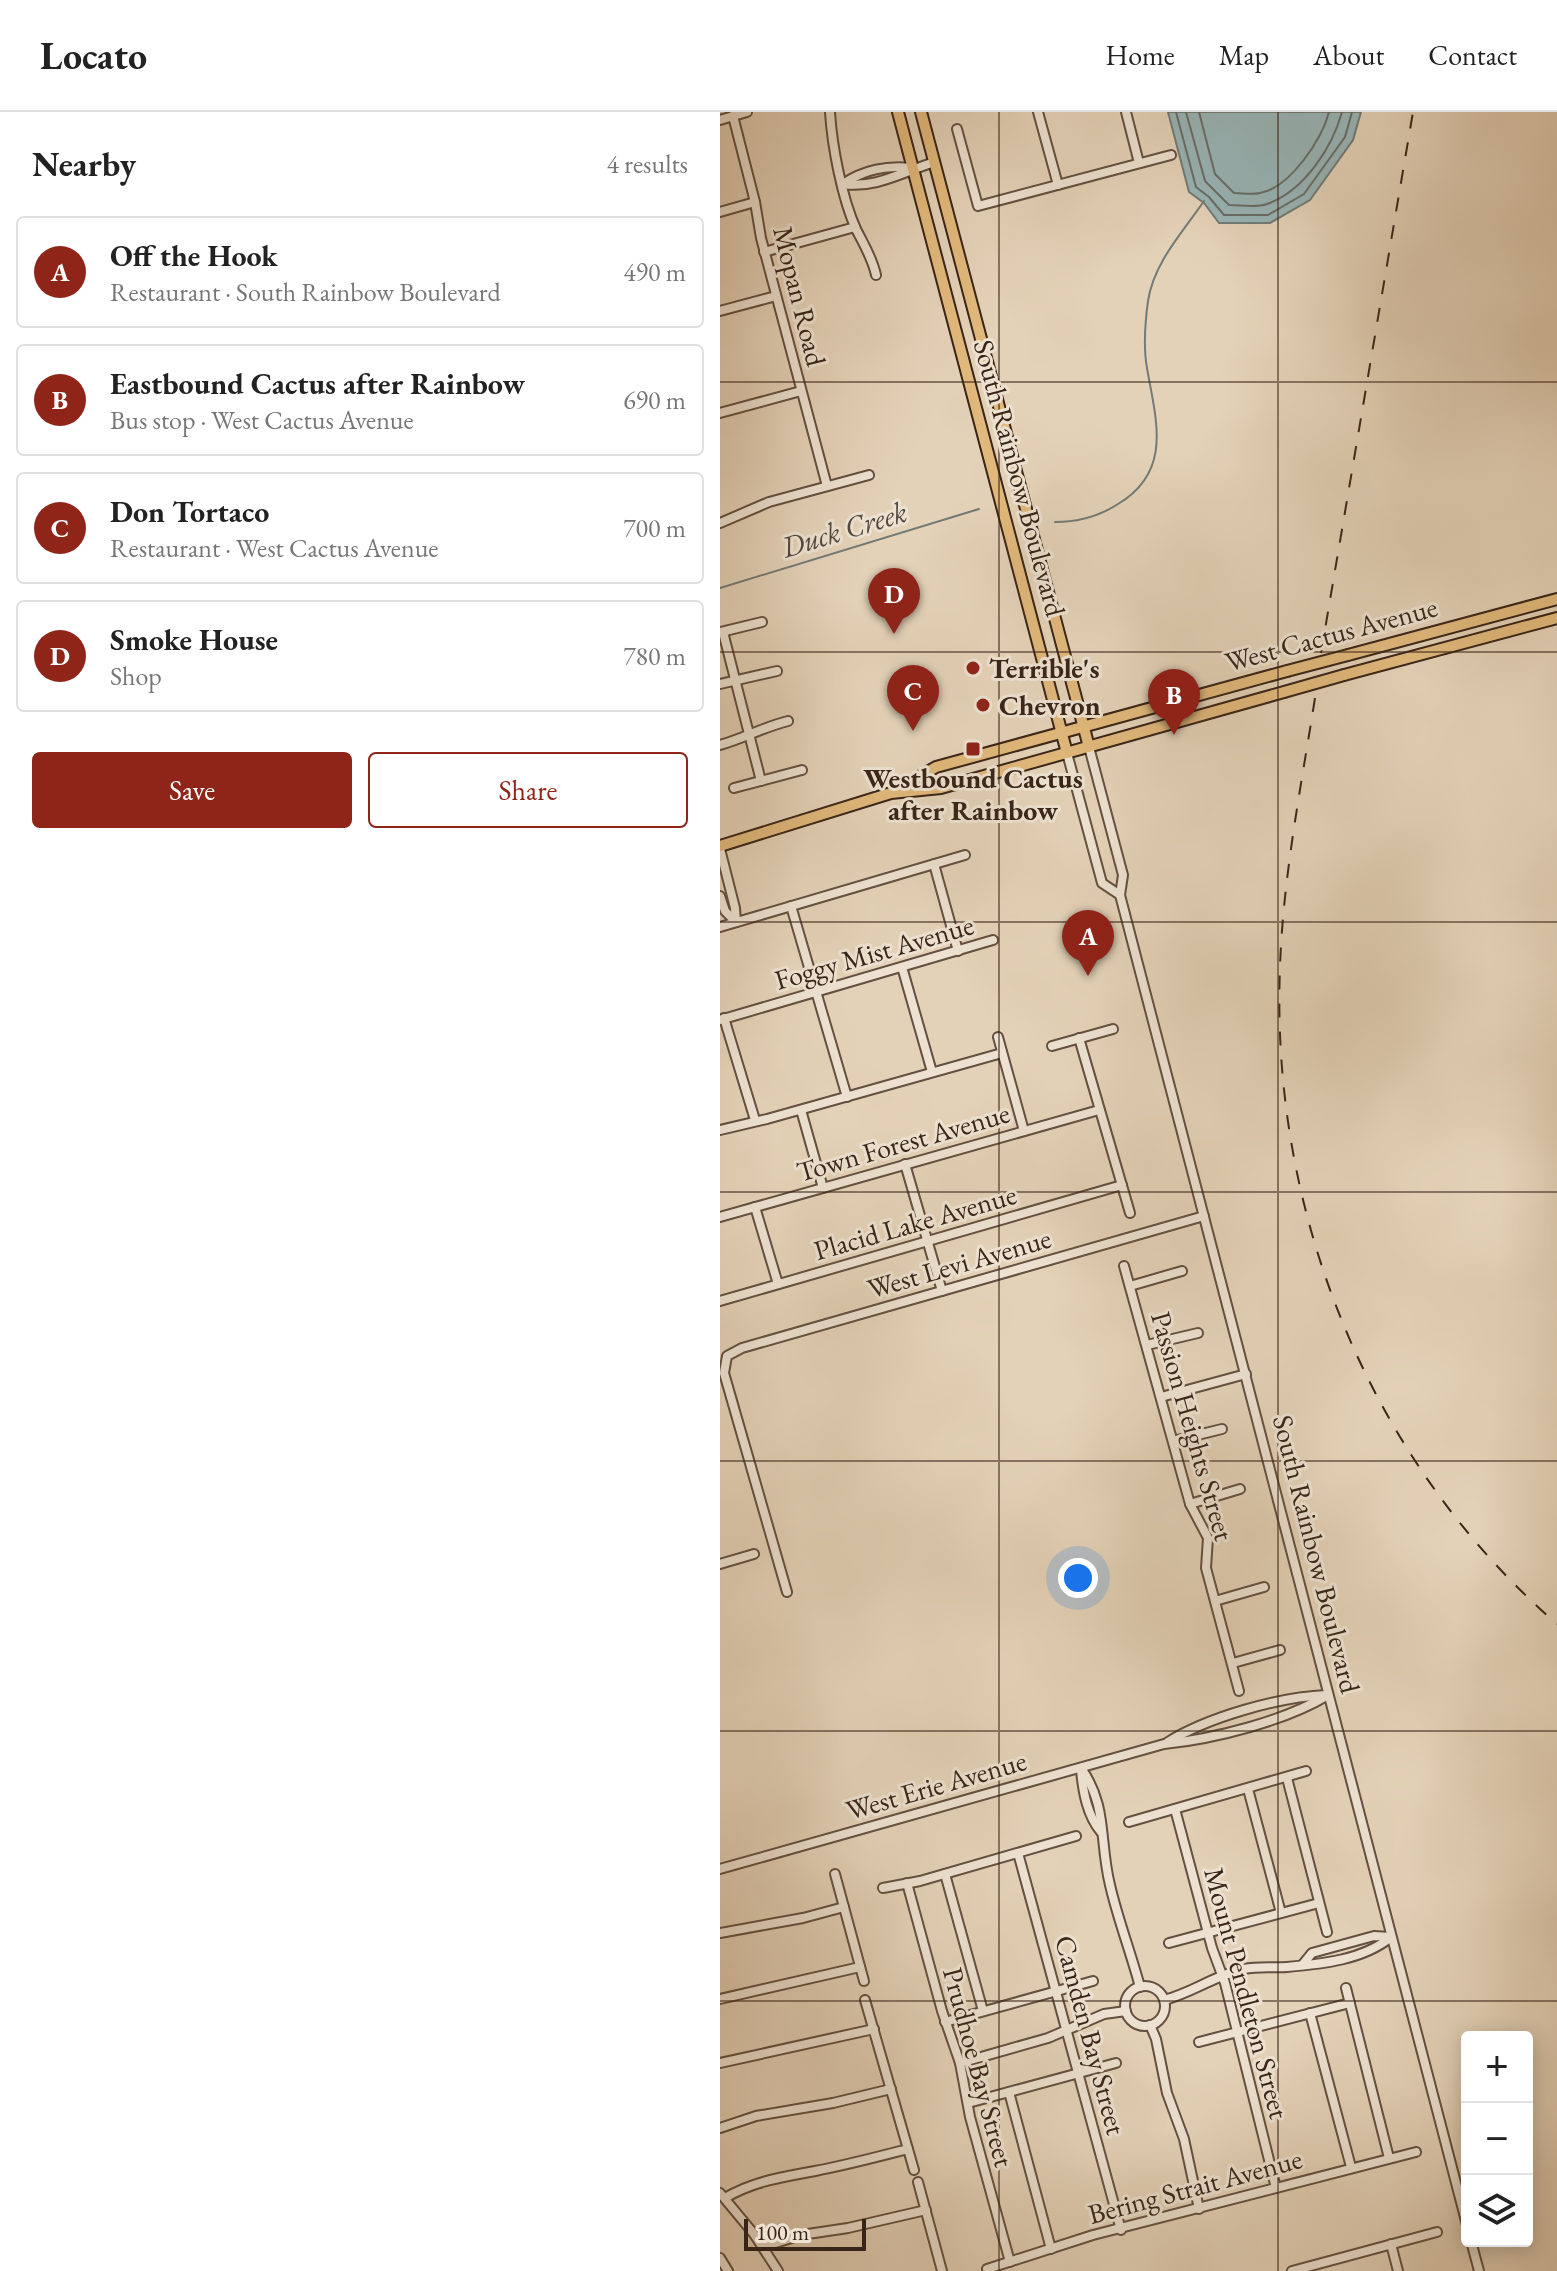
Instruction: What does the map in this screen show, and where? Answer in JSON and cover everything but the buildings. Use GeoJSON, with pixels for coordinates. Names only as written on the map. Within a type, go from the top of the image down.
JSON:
{"type":"FeatureCollection","features":[{"type":"Feature","properties":{"kind":"main road","name":"South Rainbow Boulevard"},"geometry":{"type":"LineString","coordinates":[[921,112],[1089,747]]}},
{"type":"Feature","properties":{"kind":"main road","name":"South Rainbow Boulevard"},"geometry":{"type":"LineString","coordinates":[[901,113],[1067,753]]}},
{"type":"Feature","properties":{"kind":"main road","name":"West Cactus Avenue"},"geometry":{"type":"LineString","coordinates":[[891,793],[936,767],[1557,599]]}},
{"type":"Feature","properties":{"kind":"main road","name":"West Cactus Avenue"},"geometry":{"type":"LineString","coordinates":[[720,848],[891,793],[941,788],[1557,618]]}},
{"type":"Feature","properties":{"kind":"street"},"geometry":{"type":"LineString","coordinates":[[720,120],[747,112]]}},
{"type":"Feature","properties":{"kind":"street"},"geometry":{"type":"LineString","coordinates":[[830,112],[834,154],[855,227],[870,253],[876,275]]}},
{"type":"Feature","properties":{"kind":"street"},"geometry":{"type":"LineString","coordinates":[[1038,112],[1058,185]]}},
{"type":"Feature","properties":{"kind":"street"},"geometry":{"type":"LineString","coordinates":[[1126,112],[1139,163]]}},
{"type":"Feature","properties":{"kind":"street","name":"Mopan Road"},"geometry":{"type":"LineString","coordinates":[[733,116],[764,252],[827,486]]}},
{"type":"Feature","properties":{"kind":"street"},"geometry":{"type":"LineString","coordinates":[[957,129],[978,206],[1171,155]]}},
{"type":"Feature","properties":{"kind":"street"},"geometry":{"type":"LineString","coordinates":[[843,184],[855,175],[894,166],[913,168],[935,162]]}},
{"type":"Feature","properties":{"kind":"street"},"geometry":{"type":"LineString","coordinates":[[720,212],[755,202]]}},
{"type":"Feature","properties":{"kind":"street"},"geometry":{"type":"LineString","coordinates":[[764,252],[855,227]]}},
{"type":"Feature","properties":{"kind":"street"},"geometry":{"type":"LineString","coordinates":[[720,311],[776,296]]}},
{"type":"Feature","properties":{"kind":"street"},"geometry":{"type":"LineString","coordinates":[[720,413],[801,391]]}},
{"type":"Feature","properties":{"kind":"street"},"geometry":{"type":"LineString","coordinates":[[720,523],[769,502],[869,475]]}},
{"type":"Feature","properties":{"kind":"street"},"geometry":{"type":"LineString","coordinates":[[761,781],[722,632],[762,622]]}},
{"type":"Feature","properties":{"kind":"street"},"geometry":{"type":"LineString","coordinates":[[720,684],[777,671]]}},
{"type":"Feature","properties":{"kind":"street"},"geometry":{"type":"LineString","coordinates":[[720,745],[788,721]]}},
{"type":"Feature","properties":{"kind":"street","name":"South Rainbow Boulevard"},"geometry":{"type":"LineString","coordinates":[[1089,747],[1123,875],[1120,895],[1461,2202]]}},
{"type":"Feature","properties":{"kind":"street","name":"South Rainbow Boulevard"},"geometry":{"type":"LineString","coordinates":[[1067,753],[1102,883],[1120,895]]}},
{"type":"Feature","properties":{"kind":"street"},"geometry":{"type":"LineString","coordinates":[[734,788],[802,770]]}},
{"type":"Feature","properties":{"kind":"street"},"geometry":{"type":"LineString","coordinates":[[720,848],[736,922]]}},
{"type":"Feature","properties":{"kind":"street"},"geometry":{"type":"LineString","coordinates":[[720,927],[965,855]]}},
{"type":"Feature","properties":{"kind":"street"},"geometry":{"type":"LineString","coordinates":[[934,864],[958,951]]}},
{"type":"Feature","properties":{"kind":"street"},"geometry":{"type":"LineString","coordinates":[[720,896],[725,911],[736,922]]}},
{"type":"Feature","properties":{"kind":"street"},"geometry":{"type":"LineString","coordinates":[[791,906],[847,1097]]}},
{"type":"Feature","properties":{"kind":"street","name":"Foggy Mist Avenue"},"geometry":{"type":"LineString","coordinates":[[722,1019],[993,940]]}},
{"type":"Feature","properties":{"kind":"street"},"geometry":{"type":"LineString","coordinates":[[902,967],[932,1072]]}},
{"type":"Feature","properties":{"kind":"street"},"geometry":{"type":"LineString","coordinates":[[722,1019],[755,1120]]}},
{"type":"Feature","properties":{"kind":"street"},"geometry":{"type":"LineString","coordinates":[[1052,1046],[1113,1029]]}},
{"type":"Feature","properties":{"kind":"street"},"geometry":{"type":"LineString","coordinates":[[998,1037],[1024,1131]]}},
{"type":"Feature","properties":{"kind":"street"},"geometry":{"type":"LineString","coordinates":[[1079,1038],[1130,1213]]}},
{"type":"Feature","properties":{"kind":"street"},"geometry":{"type":"LineString","coordinates":[[720,1130],[1002,1053]]}},
{"type":"Feature","properties":{"kind":"street"},"geometry":{"type":"LineString","coordinates":[[801,1110],[823,1188]]}},
{"type":"Feature","properties":{"kind":"street","name":"Town Forest Avenue"},"geometry":{"type":"LineString","coordinates":[[720,1217],[1099,1110]]}},
{"type":"Feature","properties":{"kind":"street"},"geometry":{"type":"LineString","coordinates":[[905,1164],[942,1291]]}},
{"type":"Feature","properties":{"kind":"street","name":"Placid Lake Avenue"},"geometry":{"type":"LineString","coordinates":[[720,1301],[1122,1185]]}},
{"type":"Feature","properties":{"kind":"street"},"geometry":{"type":"LineString","coordinates":[[755,1207],[778,1284]]}},
{"type":"Feature","properties":{"kind":"street","name":"West Levi Avenue"},"geometry":{"type":"LineString","coordinates":[[787,1592],[724,1373],[727,1356],[742,1348],[1204,1216]]}},
{"type":"Feature","properties":{"kind":"street","name":"Passion Heights Street"},"geometry":{"type":"LineString","coordinates":[[1124,1266],[1190,1504],[1208,1538],[1206,1568],[1239,1691]]}},
{"type":"Feature","properties":{"kind":"street"},"geometry":{"type":"LineString","coordinates":[[1130,1286],[1182,1271]]}},
{"type":"Feature","properties":{"kind":"street"},"geometry":{"type":"LineString","coordinates":[[1147,1345],[1198,1333]]}},
{"type":"Feature","properties":{"kind":"street"},"geometry":{"type":"LineString","coordinates":[[1161,1397],[1246,1374]]}},
{"type":"Feature","properties":{"kind":"street"},"geometry":{"type":"LineString","coordinates":[[1173,1441],[1222,1429]]}},
{"type":"Feature","properties":{"kind":"street"},"geometry":{"type":"LineString","coordinates":[[1190,1504],[1240,1489]]}},
{"type":"Feature","properties":{"kind":"street"},"geometry":{"type":"LineString","coordinates":[[720,1564],[754,1554]]}},
{"type":"Feature","properties":{"kind":"street"},"geometry":{"type":"LineString","coordinates":[[1215,1601],[1264,1587]]}},
{"type":"Feature","properties":{"kind":"street"},"geometry":{"type":"LineString","coordinates":[[1233,1663],[1280,1650]]}},
{"type":"Feature","properties":{"kind":"street","name":"West Erie Avenue"},"geometry":{"type":"LineString","coordinates":[[1164,1744],[1193,1726],[1299,1696],[1328,1695]]}},
{"type":"Feature","properties":{"kind":"street","name":"West Erie Avenue"},"geometry":{"type":"LineString","coordinates":[[720,1869],[1164,1744],[1194,1741],[1304,1710],[1328,1695]]}},
{"type":"Feature","properties":{"kind":"street"},"geometry":{"type":"LineString","coordinates":[[1081,1768],[1083,1788],[1093,1823],[1101,1832],[1110,1885],[1140,1987]]}},
{"type":"Feature","properties":{"kind":"street"},"geometry":{"type":"LineString","coordinates":[[1129,1822],[1306,1771]]}},
{"type":"Feature","properties":{"kind":"street"},"geometry":{"type":"LineString","coordinates":[[1287,1778],[1327,1932]]}},
{"type":"Feature","properties":{"kind":"street"},"geometry":{"type":"LineString","coordinates":[[1248,1789],[1281,1913]]}},
{"type":"Feature","properties":{"kind":"street","name":"Mount Pendleton Street"},"geometry":{"type":"LineString","coordinates":[[1175,1809],[1276,2188]]}},
{"type":"Feature","properties":{"kind":"street"},"geometry":{"type":"LineString","coordinates":[[883,1888],[945,1874],[1076,1836]]}},
{"type":"Feature","properties":{"kind":"street","name":"Camden Bay Street"},"geometry":{"type":"LineString","coordinates":[[1018,1853],[1121,2230]]}},
{"type":"Feature","properties":{"kind":"street"},"geometry":{"type":"LineString","coordinates":[[835,1874],[864,1981]]}},
{"type":"Feature","properties":{"kind":"street"},"geometry":{"type":"LineString","coordinates":[[945,1874],[983,2011]]}},
{"type":"Feature","properties":{"kind":"street","name":"Prudhoe Bay Street"},"geometry":{"type":"LineString","coordinates":[[907,1883],[945,2022],[960,2063],[1010,2262]]}},
{"type":"Feature","properties":{"kind":"street"},"geometry":{"type":"LineString","coordinates":[[1169,1943],[1319,1903]]}},
{"type":"Feature","properties":{"kind":"street"},"geometry":{"type":"LineString","coordinates":[[720,1933],[844,1907]]}},
{"type":"Feature","properties":{"kind":"street"},"geometry":{"type":"LineString","coordinates":[[1164,2000],[1245,1969],[1318,1965],[1377,1949],[1391,1937]]}},
{"type":"Feature","properties":{"kind":"street"},"geometry":{"type":"LineString","coordinates":[[720,1999],[860,1967]]}},
{"type":"Feature","properties":{"kind":"street"},"geometry":{"type":"LineString","coordinates":[[945,2022],[1093,1981]]}},
{"type":"Feature","properties":{"kind":"street"},"geometry":{"type":"LineString","coordinates":[[1140,1987],[1152,1987],[1164,2000],[1164,2013],[1150,2025],[1138,2024],[1126,2011],[1129,1993],[1140,1987]]}},
{"type":"Feature","properties":{"kind":"street"},"geometry":{"type":"LineString","coordinates":[[1346,1988],[1389,2158]]}},
{"type":"Feature","properties":{"kind":"street"},"geometry":{"type":"LineString","coordinates":[[865,2000],[914,2170]]}},
{"type":"Feature","properties":{"kind":"street"},"geometry":{"type":"LineString","coordinates":[[1199,2042],[1350,2003]]}},
{"type":"Feature","properties":{"kind":"street"},"geometry":{"type":"LineString","coordinates":[[960,2063],[1067,2031],[1087,2020],[1126,2011]]}},
{"type":"Feature","properties":{"kind":"street"},"geometry":{"type":"LineString","coordinates":[[1310,2013],[1351,2167]]}},
{"type":"Feature","properties":{"kind":"street"},"geometry":{"type":"LineString","coordinates":[[1150,2025],[1156,2039],[1167,2093],[1184,2139],[1199,2209]]}},
{"type":"Feature","properties":{"kind":"street"},"geometry":{"type":"LineString","coordinates":[[720,2063],[874,2029]]}},
{"type":"Feature","properties":{"kind":"street"},"geometry":{"type":"LineString","coordinates":[[968,2103],[1116,2063]]}},
{"type":"Feature","properties":{"kind":"street"},"geometry":{"type":"LineString","coordinates":[[720,2128],[756,2116],[891,2089]]}},
{"type":"Feature","properties":{"kind":"street"},"geometry":{"type":"LineString","coordinates":[[1009,2092],[1051,2249]]}},
{"type":"Feature","properties":{"kind":"street"},"geometry":{"type":"LineString","coordinates":[[778,2271],[722,2196],[776,2177],[908,2149]]}},
{"type":"Feature","properties":{"kind":"street","name":"Bering Strait Avenue"},"geometry":{"type":"LineString","coordinates":[[987,2269],[1351,2167],[1416,2152]]}},
{"type":"Feature","properties":{"kind":"street"},"geometry":{"type":"LineString","coordinates":[[918,2182],[939,2270]]}},
{"type":"Feature","properties":{"kind":"street"},"geometry":{"type":"LineString","coordinates":[[763,2247],[801,2235],[926,2210]]}},
{"type":"Feature","properties":{"kind":"street"},"geometry":{"type":"LineString","coordinates":[[1292,2271],[1437,2232]]}},
{"type":"Feature","properties":{"kind":"street"},"geometry":{"type":"LineString","coordinates":[[1391,2244],[1398,2271]]}},
{"type":"Feature","properties":{"kind":"street"},"geometry":{"type":"LineString","coordinates":[[1473,2247],[1479,2271]]}},
{"type":"Feature","properties":{"kind":"street"},"geometry":{"type":"LineString","coordinates":[[720,2258],[728,2271]]}},
{"type":"Feature","properties":{"kind":"water"},"geometry":{"type":"Polygon","coordinates":[[[1168,112],[1361,112],[1353,140],[1310,200],[1270,223],[1219,223],[1204,203],[1189,192],[1168,112]]]}},
{"type":"Feature","properties":{"kind":"waterway","name":"Duck Creek"},"geometry":{"type":"LineString","coordinates":[[1055,522],[1080,520],[1103,512],[1135,491],[1147,476],[1154,460],[1156,443],[1145,351],[1148,301],[1163,260],[1204,201]]}},
{"type":"Feature","properties":{"kind":"waterway","name":"Duck Creek"},"geometry":{"type":"LineString","coordinates":[[720,588],[979,509]]}},
{"type":"Feature","properties":{"kind":"railway"},"geometry":{"type":"LineString","coordinates":[[1321,653],[1413,112]]}},
{"type":"Feature","properties":{"kind":"railway"},"geometry":{"type":"LineString","coordinates":[[1315,698],[1289,866],[1280,967],[1281,1060],[1293,1151],[1314,1241],[1345,1327],[1385,1410],[1433,1488],[1491,1559],[1557,1624]]}},
{"type":"Feature","properties":{"kind":"place","name":"Smoke House"},"geometry":{"type":"Point","coordinates":[894,634]}},
{"type":"Feature","properties":{"kind":"place","name":"Terrible's"},"geometry":{"type":"Point","coordinates":[973,668]}},
{"type":"Feature","properties":{"kind":"place","name":"Chevron"},"geometry":{"type":"Point","coordinates":[983,705]}},
{"type":"Feature","properties":{"kind":"place","name":"Don Tortaco"},"geometry":{"type":"Point","coordinates":[913,731]}},
{"type":"Feature","properties":{"kind":"place","name":"Eastbound Cactus after Rainbow"},"geometry":{"type":"Point","coordinates":[1174,735]}},
{"type":"Feature","properties":{"kind":"place","name":"Westbound Cactus after Rainbow"},"geometry":{"type":"Point","coordinates":[973,749]}},
{"type":"Feature","properties":{"kind":"place","name":"Off the Hook"},"geometry":{"type":"Point","coordinates":[1088,976]}}]}
